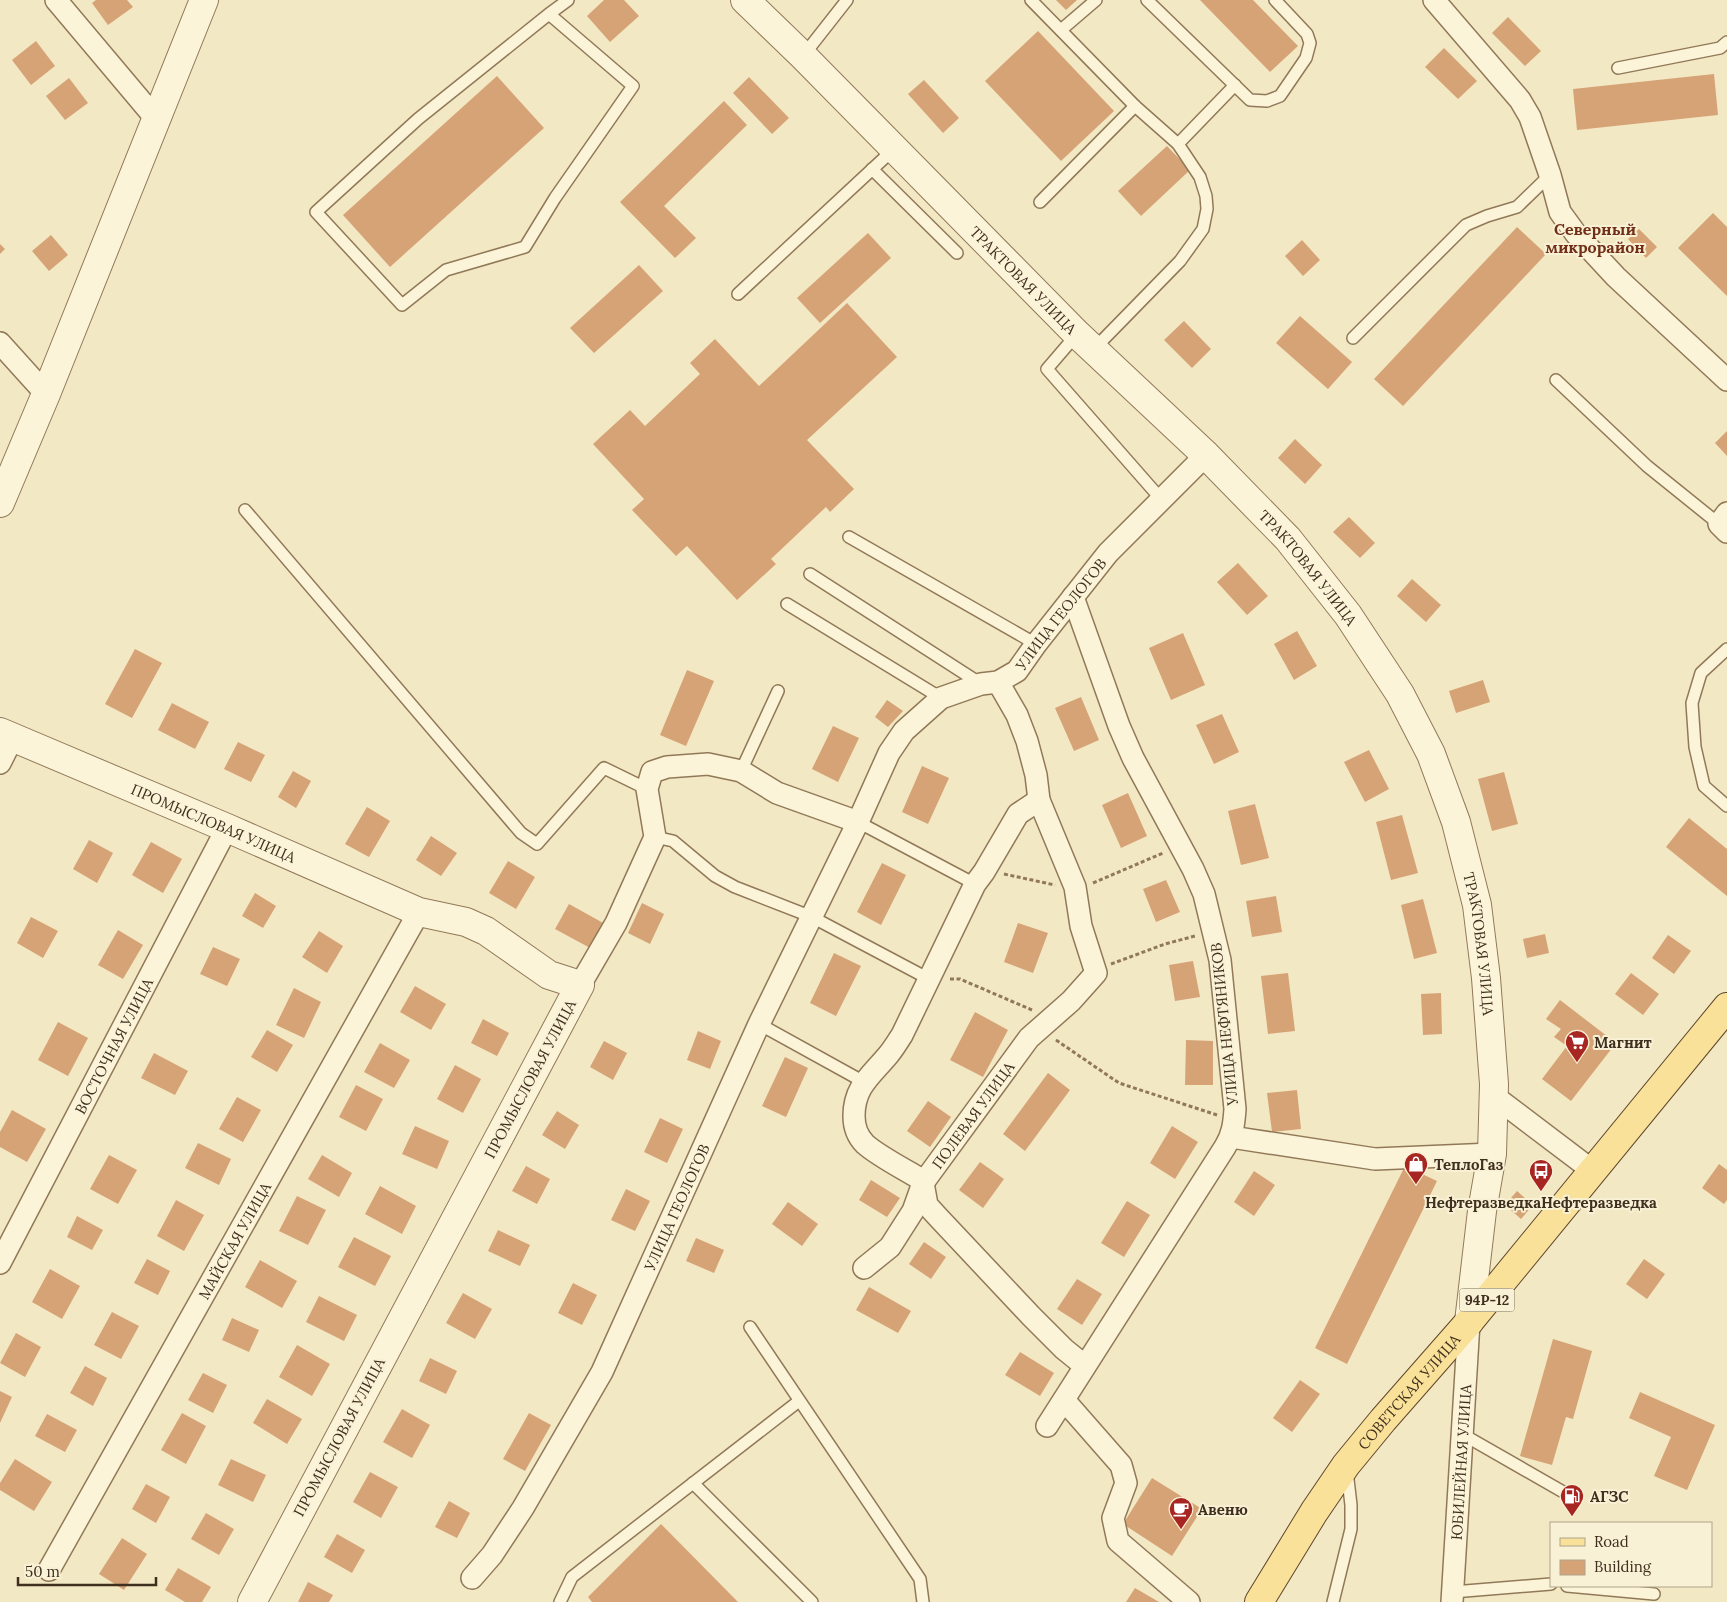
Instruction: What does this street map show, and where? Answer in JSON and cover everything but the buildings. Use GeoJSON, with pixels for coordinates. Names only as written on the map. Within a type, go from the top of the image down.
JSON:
{"type":"FeatureCollection","features":[{"type":"Feature","properties":{"kind":"main road","name":"СОВЕТСКАЯ УЛИЦА"},"geometry":{"type":"LineString","coordinates":[[1259,1602],[1314,1512],[1346,1465],[1469,1322],[1727,1007]]}},
{"type":"Feature","properties":{"kind":"street"},"geometry":{"type":"LineString","coordinates":[[56,0],[156,120]]}},
{"type":"Feature","properties":{"kind":"street"},"geometry":{"type":"LineString","coordinates":[[0,502],[46,394],[204,0]]}},
{"type":"Feature","properties":{"kind":"street","name":"ТРАКТОВАЯ УЛИЦА"},"geometry":{"type":"LineString","coordinates":[[745,0],[803,56],[1085,342],[1206,455],[1288,539],[1348,615],[1400,694],[1431,754],[1456,822],[1477,905],[1486,978],[1494,1084],[1492,1154],[1482,1211],[1469,1322]]}},
{"type":"Feature","properties":{"kind":"street"},"geometry":{"type":"LineString","coordinates":[[1434,0],[1520,100],[1530,117],[1560,212],[1576,234],[1616,277],[1727,380]]}},
{"type":"Feature","properties":{"kind":"street"},"geometry":{"type":"LineString","coordinates":[[0,343],[46,394]]}},
{"type":"Feature","properties":{"kind":"street","name":"УЛИЦА ГЕОЛОГОВ"},"geometry":{"type":"LineString","coordinates":[[472,1578],[492,1555],[523,1508],[602,1372],[759,1024],[858,822],[889,753],[904,731],[941,698],[990,683],[1017,671],[1108,553],[1206,455]]}},
{"type":"Feature","properties":{"kind":"street","name":"УЛИЦА НЕФТЯНИКОВ"},"geometry":{"type":"LineString","coordinates":[[1073,598],[1119,726],[1193,868],[1204,894],[1220,960],[1234,1109],[1232,1131]]}},
{"type":"Feature","properties":{"kind":"street"},"geometry":{"type":"LineString","coordinates":[[990,683],[1017,715],[1027,741],[1036,775],[1039,800],[1075,887],[1081,926],[1096,973]]}},
{"type":"Feature","properties":{"kind":"street"},"geometry":{"type":"LineString","coordinates":[[0,762],[6,734]]}},
{"type":"Feature","properties":{"kind":"street","name":"ПРОМЫСЛОВАЯ УЛИЦА"},"geometry":{"type":"LineString","coordinates":[[6,734],[419,912],[466,922],[486,931],[548,975],[580,986],[252,1602]]}},
{"type":"Feature","properties":{"kind":"street"},"geometry":{"type":"LineString","coordinates":[[580,986],[616,923],[655,837],[647,789],[652,772],[667,766],[708,764],[741,771],[777,793],[858,822]]}},
{"type":"Feature","properties":{"kind":"street"},"geometry":{"type":"LineString","coordinates":[[1039,800],[1018,814],[975,884],[902,1035],[890,1054],[864,1082],[858,1093],[854,1108],[854,1121],[856,1134],[866,1144],[918,1177],[923,1183],[924,1196],[927,1205],[932,1211],[1031,1316],[1064,1349],[1085,1366]]}},
{"type":"Feature","properties":{"kind":"street","name":"ВОСТОЧНАЯ УЛИЦА"},"geometry":{"type":"LineString","coordinates":[[0,1263],[227,828]]}},
{"type":"Feature","properties":{"kind":"street","name":"МАЙСКАЯ УЛИЦА"},"geometry":{"type":"LineString","coordinates":[[49,1570],[419,912]]}},
{"type":"Feature","properties":{"kind":"street","name":"ПОЛЕВАЯ УЛИЦА"},"geometry":{"type":"LineString","coordinates":[[864,1268],[890,1247],[912,1211],[923,1183],[1029,1038],[1071,1001],[1096,973]]}},
{"type":"Feature","properties":{"kind":"street"},"geometry":{"type":"LineString","coordinates":[[1494,1096],[1593,1171]]}},
{"type":"Feature","properties":{"kind":"street"},"geometry":{"type":"LineString","coordinates":[[1047,1426],[1232,1131],[1375,1158],[1492,1154]]}},
{"type":"Feature","properties":{"kind":"street","name":"ЮБИЛЕЙНАЯ УЛИЦА"},"geometry":{"type":"LineString","coordinates":[[1452,1597],[1469,1322]]}},
{"type":"Feature","properties":{"kind":"street"},"geometry":{"type":"LineString","coordinates":[[1064,1400],[1121,1465],[1126,1483],[1113,1518],[1118,1541],[1189,1602]]}},
{"type":"Feature","properties":{"kind":"lane"},"geometry":{"type":"LineString","coordinates":[[549,14],[633,86],[555,198],[525,246],[446,270],[402,305],[316,212],[418,119],[549,14],[568,0]]}},
{"type":"Feature","properties":{"kind":"lane"},"geometry":{"type":"LineString","coordinates":[[803,56],[847,0]]}},
{"type":"Feature","properties":{"kind":"lane"},"geometry":{"type":"LineString","coordinates":[[1031,0],[1135,106],[1178,144],[1200,177],[1206,196],[1207,209],[1203,229],[1180,261],[1085,342],[1047,369],[1161,500]]}},
{"type":"Feature","properties":{"kind":"lane"},"geometry":{"type":"LineString","coordinates":[[1061,30],[1096,0]]}},
{"type":"Feature","properties":{"kind":"lane"},"geometry":{"type":"LineString","coordinates":[[1147,0],[1250,100],[1267,101],[1280,96],[1306,58],[1310,43],[1307,34],[1275,0]]}},
{"type":"Feature","properties":{"kind":"lane"},"geometry":{"type":"LineString","coordinates":[[1618,68],[1720,48],[1727,42]]}},
{"type":"Feature","properties":{"kind":"lane"},"geometry":{"type":"LineString","coordinates":[[1178,144],[1234,85]]}},
{"type":"Feature","properties":{"kind":"lane"},"geometry":{"type":"LineString","coordinates":[[1040,202],[1135,106]]}},
{"type":"Feature","properties":{"kind":"lane"},"geometry":{"type":"LineString","coordinates":[[738,294],[894,149]]}},
{"type":"Feature","properties":{"kind":"lane"},"geometry":{"type":"LineString","coordinates":[[872,169],[957,253]]}},
{"type":"Feature","properties":{"kind":"lane"},"geometry":{"type":"LineString","coordinates":[[1353,338],[1466,225],[1517,207],[1550,176]]}},
{"type":"Feature","properties":{"kind":"lane"},"geometry":{"type":"LineString","coordinates":[[1556,380],[1647,466],[1724,523]]}},
{"type":"Feature","properties":{"kind":"lane"},"geometry":{"type":"LineString","coordinates":[[245,510],[521,833],[537,844],[604,768],[647,789]]}},
{"type":"Feature","properties":{"kind":"lane"},"geometry":{"type":"LineString","coordinates":[[850,537],[1036,644]]}},
{"type":"Feature","properties":{"kind":"lane"},"geometry":{"type":"LineString","coordinates":[[810,574],[990,683]]}},
{"type":"Feature","properties":{"kind":"lane"},"geometry":{"type":"LineString","coordinates":[[787,604],[941,698]]}},
{"type":"Feature","properties":{"kind":"lane"},"geometry":{"type":"LineString","coordinates":[[1727,649],[1702,672],[1692,703],[1694,747],[1704,786],[1727,806]]}},
{"type":"Feature","properties":{"kind":"lane"},"geometry":{"type":"LineString","coordinates":[[741,771],[778,691]]}},
{"type":"Feature","properties":{"kind":"lane"},"geometry":{"type":"LineString","coordinates":[[858,822],[975,884]]}},
{"type":"Feature","properties":{"kind":"lane"},"geometry":{"type":"LineString","coordinates":[[655,837],[673,841],[715,876],[735,888],[812,917],[930,979]]}},
{"type":"Feature","properties":{"kind":"lane"},"geometry":{"type":"LineString","coordinates":[[759,1024],[864,1082]]}},
{"type":"Feature","properties":{"kind":"lane"},"geometry":{"type":"LineString","coordinates":[[750,1327],[920,1579],[923,1602]]}},
{"type":"Feature","properties":{"kind":"lane"},"geometry":{"type":"LineString","coordinates":[[560,1602],[572,1576],[799,1401]]}},
{"type":"Feature","properties":{"kind":"lane"},"geometry":{"type":"LineString","coordinates":[[1462,1434],[1572,1497]]}},
{"type":"Feature","properties":{"kind":"lane"},"geometry":{"type":"LineString","coordinates":[[1333,1602],[1351,1529],[1351,1505],[1346,1465]]}},
{"type":"Feature","properties":{"kind":"lane"},"geometry":{"type":"LineString","coordinates":[[693,1483],[812,1602]]}},
{"type":"Feature","properties":{"kind":"lane"},"geometry":{"type":"LineString","coordinates":[[1452,1597],[1550,1584]]}},
{"type":"Feature","properties":{"kind":"lane"},"geometry":{"type":"LineString","coordinates":[[1578,1587],[1654,1594]]}},
{"type":"Feature","properties":{"kind":"path"},"geometry":{"type":"LineString","coordinates":[[1096,973],[1114,962],[1165,944],[1213,931]]}},
{"type":"Feature","properties":{"kind":"path"},"geometry":{"type":"LineString","coordinates":[[930,979],[960,979],[1031,1009],[1050,1036],[1119,1083],[1221,1116],[1232,1131]]}},
{"type":"Feature","properties":{"kind":"place","name":"Магнит"},"geometry":{"type":"Point","coordinates":[1577,1063]}},
{"type":"Feature","properties":{"kind":"place","name":"ТеплоГаз"},"geometry":{"type":"Point","coordinates":[1416,1185]}},
{"type":"Feature","properties":{"kind":"place","name":"НефтеразведкаНефтеразведка"},"geometry":{"type":"Point","coordinates":[1541,1192]}},
{"type":"Feature","properties":{"kind":"place","name":"АГЗС"},"geometry":{"type":"Point","coordinates":[1572,1517]}},
{"type":"Feature","properties":{"kind":"place","name":"Авеню"},"geometry":{"type":"Point","coordinates":[1181,1530]}},
{"type":"Feature","properties":{"kind":"district","name":"Северный микрорайон"},"geometry":{"type":"Point","coordinates":[1595,238]}}]}
